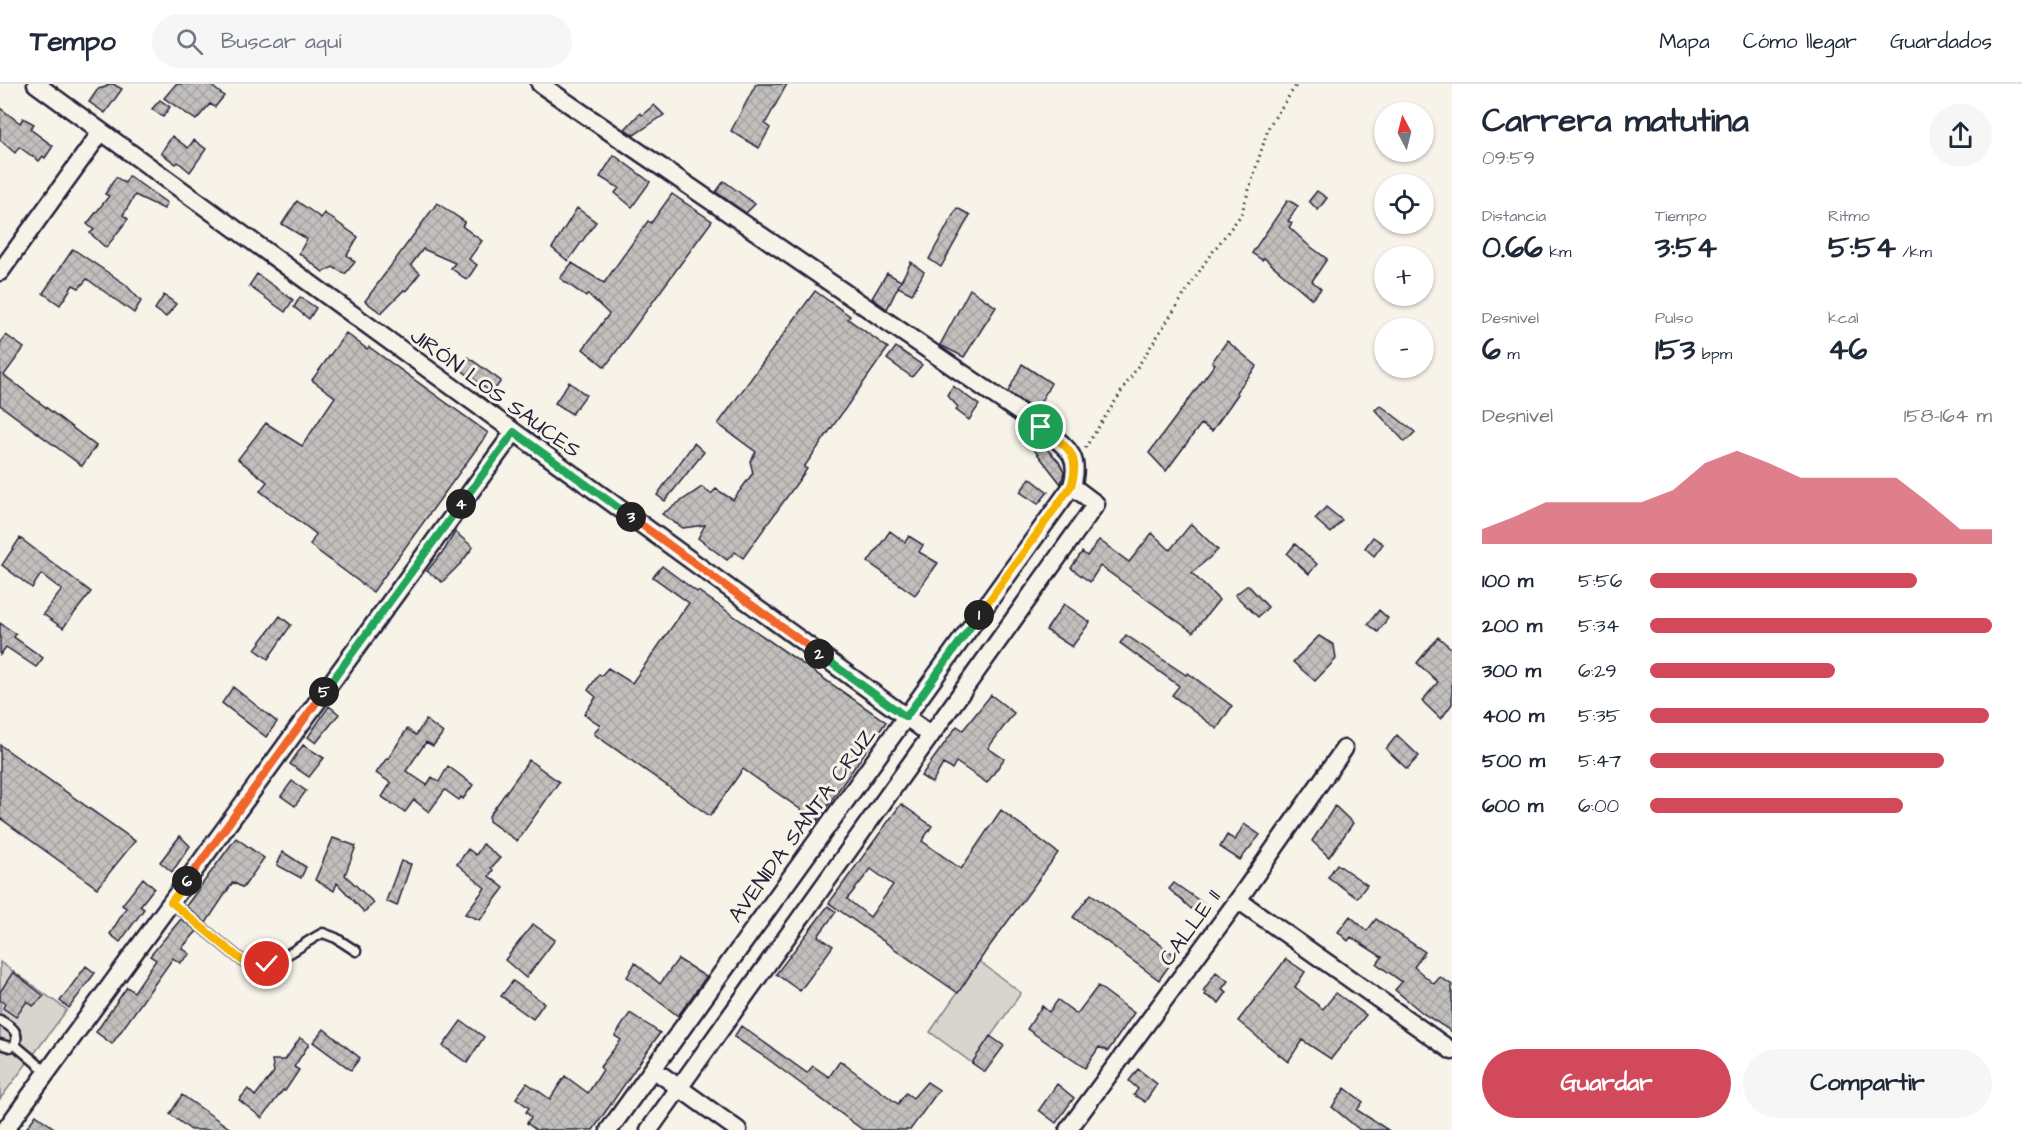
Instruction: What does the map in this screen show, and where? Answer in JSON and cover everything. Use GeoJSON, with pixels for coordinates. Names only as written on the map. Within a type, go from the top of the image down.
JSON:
{"type":"FeatureCollection","features":[{"type":"Feature","properties":{"kind":"street","name":"JIRÓN LOS SAUCES"},"geometry":{"type":"LineString","coordinates":[[36,84],[931,735]]}},
{"type":"Feature","properties":{"kind":"street"},"geometry":{"type":"LineString","coordinates":[[540,84],[1041,427],[1071,451],[1075,462],[1075,474],[1071,486],[1096,504],[649,1130]]}},
{"type":"Feature","properties":{"kind":"street"},"geometry":{"type":"LineString","coordinates":[[0,272],[101,132]]}},
{"type":"Feature","properties":{"kind":"street"},"geometry":{"type":"LineString","coordinates":[[5,1130],[514,432]]}},
{"type":"Feature","properties":{"kind":"street","name":"AVENIDA SANTA CRUZ"},"geometry":{"type":"LineString","coordinates":[[609,1130],[1071,486]]}},
{"type":"Feature","properties":{"kind":"street","name":"CALLE 11"},"geometry":{"type":"LineString","coordinates":[[1068,1130],[1238,900],[1344,749]]}},
{"type":"Feature","properties":{"kind":"street"},"geometry":{"type":"LineString","coordinates":[[1238,900],[1452,1051]]}},
{"type":"Feature","properties":{"kind":"street"},"geometry":{"type":"LineString","coordinates":[[653,1069],[738,1130]]}},
{"type":"Feature","properties":{"kind":"lane"},"geometry":{"type":"LineString","coordinates":[[171,902],[245,963],[256,966],[267,964],[322,933],[336,938],[356,951]]}},
{"type":"Feature","properties":{"kind":"lane"},"geometry":{"type":"LineString","coordinates":[[0,1020],[14,1028],[18,1037],[15,1045]]}},
{"type":"Feature","properties":{"kind":"lane"},"geometry":{"type":"LineString","coordinates":[[0,1044],[10,1047],[15,1045]]}},
{"type":"Feature","properties":{"kind":"lane"},"geometry":{"type":"LineString","coordinates":[[15,1045],[47,1072]]}},
{"type":"Feature","properties":{"kind":"path"},"geometry":{"type":"LineString","coordinates":[[1075,462],[1208,258],[1241,215],[1269,126],[1297,84]]}},
{"type":"Feature","properties":{"kind":"shaded area"},"geometry":{"type":"Polygon","coordinates":[[[979,961],[1021,993],[972,1063],[930,1032],[979,961]]]}},
{"type":"Feature","properties":{"kind":"shaded area"},"geometry":{"type":"Polygon","coordinates":[[[0,962],[67,1010],[0,1099],[0,962]]]}},
{"type":"Feature","properties":{"kind":"building"},"geometry":{"type":"Polygon","coordinates":[[[108,84],[122,89],[105,113],[89,102],[98,89],[108,84]]]}},
{"type":"Feature","properties":{"kind":"building"},"geometry":{"type":"Polygon","coordinates":[[[176,84],[209,84],[224,96],[215,107],[210,104],[196,120],[164,98],[176,84]]]}},
{"type":"Feature","properties":{"kind":"building"},"geometry":{"type":"Polygon","coordinates":[[[756,84],[787,84],[765,124],[770,128],[759,148],[731,131],[756,84]]]}},
{"type":"Feature","properties":{"kind":"building"},"geometry":{"type":"Polygon","coordinates":[[[160,100],[170,107],[163,117],[152,109],[160,100]]]}},
{"type":"Feature","properties":{"kind":"building"},"geometry":{"type":"Polygon","coordinates":[[[654,105],[664,115],[634,135],[625,129],[640,113],[642,115],[654,105]]]}},
{"type":"Feature","properties":{"kind":"building"},"geometry":{"type":"Polygon","coordinates":[[[0,108],[20,123],[23,118],[34,124],[30,129],[53,146],[45,158],[43,156],[39,161],[19,147],[15,153],[0,140],[0,108]]]}},
{"type":"Feature","properties":{"kind":"building"},"geometry":{"type":"Polygon","coordinates":[[[172,136],[188,148],[194,140],[206,149],[190,172],[161,153],[172,136]]]}},
{"type":"Feature","properties":{"kind":"building"},"geometry":{"type":"Polygon","coordinates":[[[614,155],[650,182],[632,207],[615,193],[619,188],[600,177],[614,155]]]}},
{"type":"Feature","properties":{"kind":"building"},"geometry":{"type":"Polygon","coordinates":[[[129,176],[167,203],[164,209],[135,195],[123,215],[128,219],[106,248],[90,233],[94,230],[87,224],[109,196],[105,194],[116,177],[125,183],[129,176]]]}},
{"type":"Feature","properties":{"kind":"building"},"geometry":{"type":"Polygon","coordinates":[[[724,181],[755,204],[746,213],[716,192],[724,181]]]}},
{"type":"Feature","properties":{"kind":"building"},"geometry":{"type":"Polygon","coordinates":[[[1317,191],[1327,198],[1318,210],[1309,201],[1317,191]]]}},
{"type":"Feature","properties":{"kind":"building"},"geometry":{"type":"Polygon","coordinates":[[[672,194],[712,221],[605,367],[583,349],[609,314],[588,294],[586,297],[560,278],[572,263],[604,283],[648,221],[651,223],[672,194]]]}},
{"type":"Feature","properties":{"kind":"building"},"geometry":{"type":"Polygon","coordinates":[[[1288,200],[1298,206],[1288,221],[1292,223],[1289,227],[1327,259],[1312,281],[1321,289],[1312,299],[1264,258],[1262,260],[1252,253],[1288,200]]]}},
{"type":"Feature","properties":{"kind":"building"},"geometry":{"type":"Polygon","coordinates":[[[297,201],[321,218],[324,213],[358,237],[347,255],[355,262],[345,274],[333,267],[323,272],[299,253],[307,239],[282,224],[297,201]]]}},
{"type":"Feature","properties":{"kind":"building"},"geometry":{"type":"Polygon","coordinates":[[[437,203],[465,222],[462,226],[482,241],[469,259],[477,265],[467,280],[451,268],[455,263],[423,249],[411,265],[420,273],[406,291],[404,290],[381,313],[365,301],[437,203]]]}},
{"type":"Feature","properties":{"kind":"building"},"geometry":{"type":"Polygon","coordinates":[[[577,208],[596,222],[568,261],[552,248],[577,208]]]}},
{"type":"Feature","properties":{"kind":"building"},"geometry":{"type":"Polygon","coordinates":[[[957,208],[970,215],[941,267],[929,259],[957,208]]]}},
{"type":"Feature","properties":{"kind":"building"},"geometry":{"type":"Polygon","coordinates":[[[73,249],[125,284],[141,301],[134,313],[87,279],[79,288],[73,285],[60,305],[43,293],[73,249]]]}},
{"type":"Feature","properties":{"kind":"building"},"geometry":{"type":"Polygon","coordinates":[[[911,262],[924,272],[912,294],[898,287],[911,262]]]}},
{"type":"Feature","properties":{"kind":"building"},"geometry":{"type":"Polygon","coordinates":[[[887,273],[901,281],[887,309],[872,298],[887,273]]]}},
{"type":"Feature","properties":{"kind":"building"},"geometry":{"type":"Polygon","coordinates":[[[257,274],[293,300],[285,312],[249,286],[257,274]]]}},
{"type":"Feature","properties":{"kind":"building"},"geometry":{"type":"Polygon","coordinates":[[[970,289],[996,307],[964,357],[940,345],[970,289]]]}},
{"type":"Feature","properties":{"kind":"building"},"geometry":{"type":"Polygon","coordinates":[[[815,291],[850,316],[848,319],[888,348],[804,467],[807,469],[743,558],[735,552],[727,560],[698,538],[705,525],[683,528],[662,514],[702,487],[711,494],[716,489],[733,500],[753,473],[750,461],[756,452],[718,424],[815,291]]]}},
{"type":"Feature","properties":{"kind":"building"},"geometry":{"type":"Polygon","coordinates":[[[164,295],[176,304],[166,317],[155,309],[164,295]]]}},
{"type":"Feature","properties":{"kind":"building"},"geometry":{"type":"Polygon","coordinates":[[[300,297],[316,308],[309,319],[294,307],[300,297]]]}},
{"type":"Feature","properties":{"kind":"building"},"geometry":{"type":"Polygon","coordinates":[[[346,333],[488,433],[373,592],[310,545],[316,534],[260,491],[267,482],[238,459],[266,423],[302,446],[335,397],[312,380],[346,333]]]}},
{"type":"Feature","properties":{"kind":"building"},"geometry":{"type":"Polygon","coordinates":[[[6,335],[24,348],[4,375],[96,446],[82,466],[0,405],[0,344],[6,335]]]}},
{"type":"Feature","properties":{"kind":"building"},"geometry":{"type":"Polygon","coordinates":[[[1227,341],[1257,366],[1236,392],[1238,394],[1212,431],[1201,424],[1166,471],[1149,453],[1215,364],[1212,362],[1227,341]]]}},
{"type":"Feature","properties":{"kind":"building"},"geometry":{"type":"Polygon","coordinates":[[[896,347],[922,365],[912,377],[887,359],[896,347]]]}},
{"type":"Feature","properties":{"kind":"building"},"geometry":{"type":"Polygon","coordinates":[[[468,357],[501,381],[492,393],[460,369],[468,357]]]}},
{"type":"Feature","properties":{"kind":"building"},"geometry":{"type":"Polygon","coordinates":[[[1022,364],[1051,383],[1036,411],[1008,392],[1022,364]]]}},
{"type":"Feature","properties":{"kind":"building"},"geometry":{"type":"Polygon","coordinates":[[[569,382],[586,395],[572,414],[555,403],[569,382]]]}},
{"type":"Feature","properties":{"kind":"building"},"geometry":{"type":"Polygon","coordinates":[[[953,386],[979,405],[969,420],[956,410],[958,407],[947,395],[953,386]]]}},
{"type":"Feature","properties":{"kind":"building"},"geometry":{"type":"Polygon","coordinates":[[[1380,405],[1415,432],[1405,442],[1375,410],[1380,405]]]}},
{"type":"Feature","properties":{"kind":"building"},"geometry":{"type":"Polygon","coordinates":[[[1036,437],[1059,462],[1064,472],[1061,484],[1029,443],[1036,437]]]}},
{"type":"Feature","properties":{"kind":"building"},"geometry":{"type":"Polygon","coordinates":[[[694,443],[704,452],[665,501],[657,495],[694,443]]]}},
{"type":"Feature","properties":{"kind":"building"},"geometry":{"type":"Polygon","coordinates":[[[1030,478],[1048,492],[1038,504],[1020,492],[1030,478]]]}},
{"type":"Feature","properties":{"kind":"building"},"geometry":{"type":"Polygon","coordinates":[[[1326,507],[1342,520],[1331,533],[1315,519],[1326,507]]]}},
{"type":"Feature","properties":{"kind":"building"},"geometry":{"type":"Polygon","coordinates":[[[1191,524],[1218,550],[1192,573],[1219,600],[1193,632],[1100,566],[1090,582],[1071,568],[1082,552],[1087,556],[1099,540],[1129,562],[1152,533],[1170,550],[1191,524]]]}},
{"type":"Feature","properties":{"kind":"building"},"geometry":{"type":"Polygon","coordinates":[[[890,531],[905,542],[909,536],[923,545],[919,552],[938,563],[915,595],[868,562],[890,531]]]}},
{"type":"Feature","properties":{"kind":"building"},"geometry":{"type":"Polygon","coordinates":[[[455,532],[473,547],[442,582],[427,571],[455,532]]]}},
{"type":"Feature","properties":{"kind":"building"},"geometry":{"type":"Polygon","coordinates":[[[1373,537],[1383,544],[1374,556],[1365,548],[1373,537]]]}},
{"type":"Feature","properties":{"kind":"building"},"geometry":{"type":"Polygon","coordinates":[[[20,538],[91,592],[63,628],[43,614],[62,590],[41,574],[32,588],[2,565],[20,538]]]}},
{"type":"Feature","properties":{"kind":"building"},"geometry":{"type":"Polygon","coordinates":[[[1295,544],[1317,564],[1309,574],[1287,554],[1295,544]]]}},
{"type":"Feature","properties":{"kind":"building"},"geometry":{"type":"Polygon","coordinates":[[[662,566],[886,722],[817,821],[743,769],[710,816],[594,734],[600,725],[584,714],[596,697],[588,690],[599,674],[601,676],[608,668],[632,683],[689,603],[653,577],[662,566]]]}},
{"type":"Feature","properties":{"kind":"building"},"geometry":{"type":"Polygon","coordinates":[[[1248,585],[1268,607],[1258,617],[1235,595],[1248,585]]]}},
{"type":"Feature","properties":{"kind":"building"},"geometry":{"type":"Polygon","coordinates":[[[1064,604],[1090,622],[1072,647],[1046,630],[1064,604]]]}},
{"type":"Feature","properties":{"kind":"building"},"geometry":{"type":"Polygon","coordinates":[[[1379,610],[1388,618],[1378,632],[1368,624],[1379,610]]]}},
{"type":"Feature","properties":{"kind":"building"},"geometry":{"type":"Polygon","coordinates":[[[280,616],[291,625],[268,659],[255,649],[280,616]]]}},
{"type":"Feature","properties":{"kind":"building"},"geometry":{"type":"Polygon","coordinates":[[[0,623],[16,634],[14,637],[43,658],[36,667],[6,647],[0,655],[0,623]]]}},
{"type":"Feature","properties":{"kind":"building"},"geometry":{"type":"Polygon","coordinates":[[[1126,635],[1186,675],[1188,673],[1232,706],[1217,729],[1172,695],[1179,686],[1120,643],[1126,635]]]}},
{"type":"Feature","properties":{"kind":"building"},"geometry":{"type":"Polygon","coordinates":[[[1319,636],[1334,645],[1336,659],[1315,681],[1293,662],[1319,636]]]}},
{"type":"Feature","properties":{"kind":"building"},"geometry":{"type":"Polygon","coordinates":[[[1438,637],[1452,649],[1452,704],[1441,719],[1422,701],[1438,682],[1417,663],[1438,637]]]}},
{"type":"Feature","properties":{"kind":"building"},"geometry":{"type":"Polygon","coordinates":[[[233,687],[277,722],[266,737],[222,703],[233,687]]]}},
{"type":"Feature","properties":{"kind":"building"},"geometry":{"type":"Polygon","coordinates":[[[991,695],[1014,713],[988,748],[1004,759],[987,783],[956,762],[952,769],[943,764],[932,783],[921,776],[957,726],[963,730],[991,695]]]}},
{"type":"Feature","properties":{"kind":"building"},"geometry":{"type":"Polygon","coordinates":[[[329,706],[339,714],[316,743],[308,737],[329,706]]]}},
{"type":"Feature","properties":{"kind":"building"},"geometry":{"type":"Polygon","coordinates":[[[426,720],[443,733],[433,746],[426,742],[406,771],[427,785],[432,777],[439,782],[448,766],[473,785],[463,799],[461,797],[459,800],[445,790],[429,812],[414,800],[405,812],[382,797],[391,783],[376,773],[407,729],[416,735],[426,720]]]}},
{"type":"Feature","properties":{"kind":"building"},"geometry":{"type":"Polygon","coordinates":[[[1397,735],[1419,756],[1407,769],[1386,749],[1397,735]]]}},
{"type":"Feature","properties":{"kind":"building"},"geometry":{"type":"Polygon","coordinates":[[[0,745],[135,841],[97,888],[0,818],[0,745]]]}},
{"type":"Feature","properties":{"kind":"building"},"geometry":{"type":"Polygon","coordinates":[[[303,745],[324,758],[309,777],[290,764],[303,745]]]}},
{"type":"Feature","properties":{"kind":"building"},"geometry":{"type":"Polygon","coordinates":[[[529,760],[559,782],[517,841],[489,821],[489,816],[529,760]]]}},
{"type":"Feature","properties":{"kind":"building"},"geometry":{"type":"Polygon","coordinates":[[[292,781],[306,791],[295,806],[281,796],[292,781]]]}},
{"type":"Feature","properties":{"kind":"building"},"geometry":{"type":"Polygon","coordinates":[[[901,804],[932,826],[922,841],[961,869],[1001,810],[1058,853],[958,993],[829,903],[901,804]],[[871,869],[847,899],[870,917],[893,885],[871,869]]]}},
{"type":"Feature","properties":{"kind":"building"},"geometry":{"type":"Polygon","coordinates":[[[1335,806],[1353,823],[1329,857],[1312,841],[1335,806]]]}},
{"type":"Feature","properties":{"kind":"building"},"geometry":{"type":"Polygon","coordinates":[[[1244,824],[1260,835],[1240,860],[1220,847],[1227,835],[1235,840],[1244,824]]]}},
{"type":"Feature","properties":{"kind":"building"},"geometry":{"type":"Polygon","coordinates":[[[180,836],[190,846],[172,872],[160,862],[180,836]]]}},
{"type":"Feature","properties":{"kind":"building"},"geometry":{"type":"Polygon","coordinates":[[[236,838],[264,858],[243,888],[233,882],[206,923],[186,906],[236,838]]]}},
{"type":"Feature","properties":{"kind":"building"},"geometry":{"type":"Polygon","coordinates":[[[333,838],[356,846],[345,875],[374,903],[364,912],[337,883],[334,891],[315,880],[333,838]]]}},
{"type":"Feature","properties":{"kind":"building"},"geometry":{"type":"Polygon","coordinates":[[[483,844],[500,858],[491,868],[493,870],[489,876],[504,888],[480,920],[465,914],[485,888],[457,864],[468,849],[476,855],[483,844]]]}},
{"type":"Feature","properties":{"kind":"building"},"geometry":{"type":"Polygon","coordinates":[[[283,852],[306,867],[301,878],[277,865],[283,852]]]}},
{"type":"Feature","properties":{"kind":"building"},"geometry":{"type":"Polygon","coordinates":[[[401,861],[411,864],[397,906],[386,901],[401,861]]]}},
{"type":"Feature","properties":{"kind":"building"},"geometry":{"type":"Polygon","coordinates":[[[1337,864],[1367,885],[1357,898],[1328,877],[1337,864]]]}},
{"type":"Feature","properties":{"kind":"building"},"geometry":{"type":"Polygon","coordinates":[[[143,878],[154,888],[140,906],[144,909],[120,942],[110,934],[126,908],[122,905],[143,878]]]}},
{"type":"Feature","properties":{"kind":"building"},"geometry":{"type":"Polygon","coordinates":[[[1174,883],[1204,904],[1197,914],[1169,889],[1174,883]]]}},
{"type":"Feature","properties":{"kind":"building"},"geometry":{"type":"Polygon","coordinates":[[[1091,894],[1176,956],[1159,980],[1073,917],[1091,894]]]}},
{"type":"Feature","properties":{"kind":"building"},"geometry":{"type":"Polygon","coordinates":[[[828,906],[836,912],[818,936],[833,946],[800,991],[776,974],[828,906]]]}},
{"type":"Feature","properties":{"kind":"building"},"geometry":{"type":"Polygon","coordinates":[[[1350,916],[1367,931],[1376,919],[1425,952],[1414,967],[1434,984],[1440,977],[1452,985],[1452,1032],[1424,1014],[1395,990],[1402,982],[1377,964],[1382,957],[1351,937],[1348,941],[1338,932],[1350,916]]]}},
{"type":"Feature","properties":{"kind":"building"},"geometry":{"type":"Polygon","coordinates":[[[181,919],[197,931],[182,948],[190,954],[180,963],[173,958],[112,1044],[96,1032],[127,987],[134,992],[156,960],[150,956],[181,919]]]}},
{"type":"Feature","properties":{"kind":"building"},"geometry":{"type":"Polygon","coordinates":[[[533,924],[555,940],[526,978],[505,960],[533,924]]]}},
{"type":"Feature","properties":{"kind":"building"},"geometry":{"type":"Polygon","coordinates":[[[678,959],[706,977],[678,1016],[627,977],[635,963],[660,984],[678,959]]]}},
{"type":"Feature","properties":{"kind":"building"},"geometry":{"type":"Polygon","coordinates":[[[1286,959],[1305,972],[1295,987],[1323,1009],[1336,993],[1366,1015],[1331,1059],[1302,1040],[1288,1062],[1238,1021],[1286,959]]]}},
{"type":"Feature","properties":{"kind":"building"},"geometry":{"type":"Polygon","coordinates":[[[86,966],[95,973],[69,1008],[60,1001],[86,966]]]}},
{"type":"Feature","properties":{"kind":"building"},"geometry":{"type":"Polygon","coordinates":[[[13,972],[44,996],[33,1006],[27,1001],[16,1017],[3,1008],[5,1004],[0,1000],[0,992],[13,972]]]}},
{"type":"Feature","properties":{"kind":"building"},"geometry":{"type":"Polygon","coordinates":[[[1216,972],[1228,981],[1222,989],[1227,992],[1219,1003],[1205,995],[1203,991],[1216,972]]]}},
{"type":"Feature","properties":{"kind":"building"},"geometry":{"type":"Polygon","coordinates":[[[513,981],[544,1003],[533,1019],[501,996],[513,981]]]}},
{"type":"Feature","properties":{"kind":"building"},"geometry":{"type":"Polygon","coordinates":[[[1098,986],[1134,1013],[1108,1051],[1099,1047],[1085,1068],[1027,1029],[1042,1006],[1049,1012],[1058,1000],[1077,1014],[1098,986]]]}},
{"type":"Feature","properties":{"kind":"building"},"geometry":{"type":"Polygon","coordinates":[[[630,1013],[660,1033],[593,1130],[536,1130],[527,1123],[531,1117],[526,1112],[529,1108],[516,1098],[527,1083],[550,1099],[565,1076],[588,1093],[603,1070],[600,1067],[621,1040],[615,1036],[630,1013]]]}},
{"type":"Feature","properties":{"kind":"building"},"geometry":{"type":"Polygon","coordinates":[[[461,1021],[484,1037],[467,1063],[443,1046],[461,1021]]]}},
{"type":"Feature","properties":{"kind":"building"},"geometry":{"type":"Polygon","coordinates":[[[741,1026],[807,1073],[813,1066],[829,1077],[840,1061],[898,1104],[906,1093],[913,1098],[927,1082],[939,1090],[910,1130],[863,1130],[765,1057],[734,1037],[741,1026]]]}},
{"type":"Feature","properties":{"kind":"building"},"geometry":{"type":"Polygon","coordinates":[[[324,1029],[360,1058],[351,1070],[313,1042],[324,1029]]]}},
{"type":"Feature","properties":{"kind":"building"},"geometry":{"type":"Polygon","coordinates":[[[990,1036],[1004,1046],[985,1072],[972,1063],[990,1036]]]}},
{"type":"Feature","properties":{"kind":"building"},"geometry":{"type":"Polygon","coordinates":[[[300,1038],[309,1044],[294,1067],[299,1070],[262,1118],[239,1100],[248,1089],[255,1096],[274,1072],[272,1060],[285,1060],[300,1038]]]}},
{"type":"Feature","properties":{"kind":"building"},"geometry":{"type":"Polygon","coordinates":[[[1138,1069],[1157,1084],[1145,1102],[1134,1095],[1138,1089],[1129,1081],[1138,1069]]]}},
{"type":"Feature","properties":{"kind":"building"},"geometry":{"type":"Polygon","coordinates":[[[1057,1084],[1074,1098],[1056,1123],[1039,1110],[1057,1084]]]}},
{"type":"Feature","properties":{"kind":"building"},"geometry":{"type":"Polygon","coordinates":[[[1345,1088],[1363,1102],[1357,1110],[1388,1130],[1360,1130],[1332,1107],[1345,1088]]]}},
{"type":"Feature","properties":{"kind":"building"},"geometry":{"type":"Polygon","coordinates":[[[182,1095],[232,1130],[191,1130],[170,1114],[182,1095]]]}},
{"type":"Feature","properties":{"kind":"building"},"geometry":{"type":"Polygon","coordinates":[[[36,1115],[57,1130],[25,1130],[36,1115]]]}},
{"type":"Feature","properties":{"kind":"route"},"geometry":{"type":"LineString","coordinates":[[267,964],[256,966],[245,963],[171,902],[514,432],[906,717],[1071,486],[1075,474],[1075,462],[1071,451],[1041,427]]}}]}
